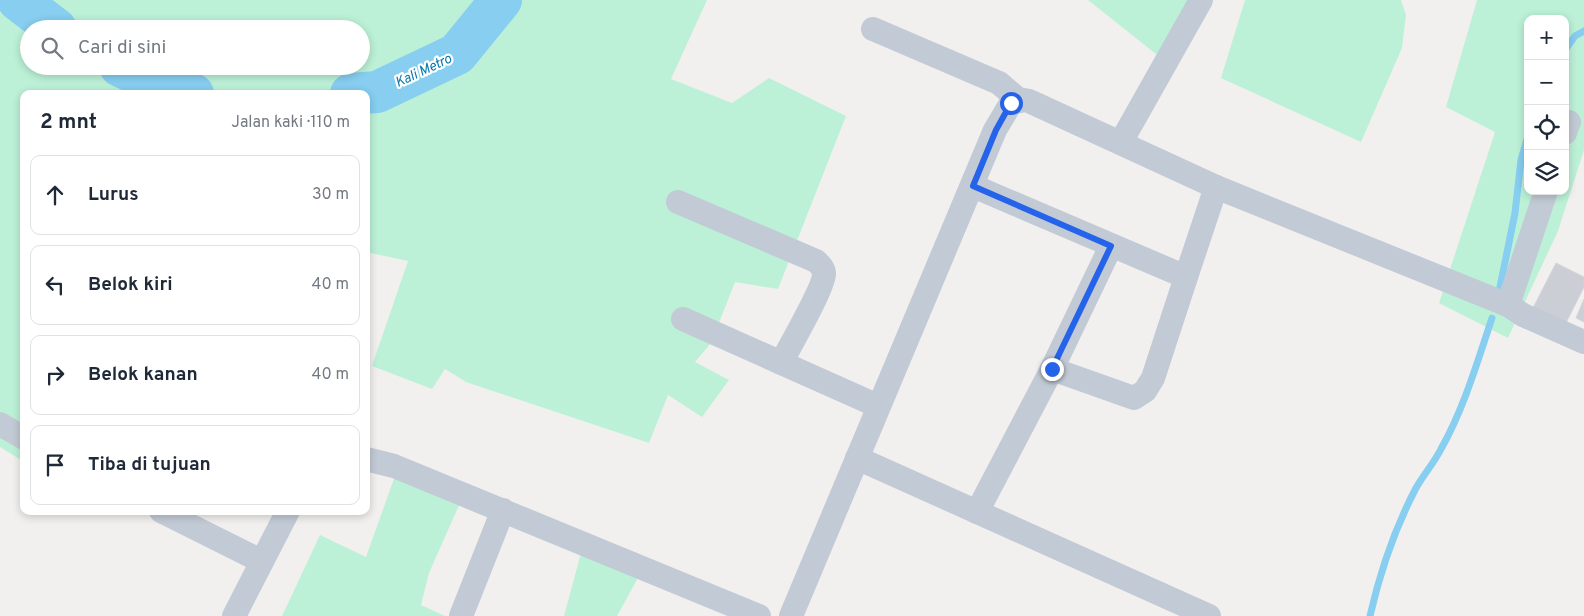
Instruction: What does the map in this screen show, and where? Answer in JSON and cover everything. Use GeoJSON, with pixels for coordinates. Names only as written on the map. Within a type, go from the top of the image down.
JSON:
{"type":"FeatureCollection","features":[{"type":"Feature","properties":{"kind":"street"},"geometry":{"type":"LineString","coordinates":[[1121,142],[1201,0]]}},
{"type":"Feature","properties":{"kind":"street"},"geometry":{"type":"LineString","coordinates":[[873,29],[999,84],[1019,100],[1028,101],[1121,142],[1216,187],[1516,310],[1584,342]]}},
{"type":"Feature","properties":{"kind":"street"},"geometry":{"type":"LineString","coordinates":[[791,616],[878,406],[1008,106],[1019,100]]}},
{"type":"Feature","properties":{"kind":"street"},"geometry":{"type":"LineString","coordinates":[[973,186],[1186,277]]}},
{"type":"Feature","properties":{"kind":"street"},"geometry":{"type":"LineString","coordinates":[[1052,369],[1134,398],[1145,391],[1153,378],[1216,187]]}},
{"type":"Feature","properties":{"kind":"street"},"geometry":{"type":"LineString","coordinates":[[1516,310],[1545,195]]}},
{"type":"Feature","properties":{"kind":"street"},"geometry":{"type":"LineString","coordinates":[[678,202],[816,262],[822,267],[824,276],[781,363]]}},
{"type":"Feature","properties":{"kind":"street"},"geometry":{"type":"LineString","coordinates":[[977,512],[1052,369],[1111,246]]}},
{"type":"Feature","properties":{"kind":"street"},"geometry":{"type":"LineString","coordinates":[[683,319],[878,406]]}},
{"type":"Feature","properties":{"kind":"street"},"geometry":{"type":"LineString","coordinates":[[0,424],[20,436]]}},
{"type":"Feature","properties":{"kind":"street"},"geometry":{"type":"LineString","coordinates":[[857,458],[1209,616]]}},
{"type":"Feature","properties":{"kind":"street"},"geometry":{"type":"LineString","coordinates":[[370,460],[394,466],[503,510],[731,610],[759,616]]}},
{"type":"Feature","properties":{"kind":"street"},"geometry":{"type":"LineString","coordinates":[[461,616],[503,510]]}},
{"type":"Feature","properties":{"kind":"street"},"geometry":{"type":"LineString","coordinates":[[169,515],[261,561]]}},
{"type":"Feature","properties":{"kind":"street"},"geometry":{"type":"LineString","coordinates":[[234,616],[286,515]]}},
{"type":"Feature","properties":{"kind":"green space"},"geometry":{"type":"Polygon","coordinates":[[[0,0],[707,0],[671,79],[732,103],[769,78],[846,116],[778,289],[735,282],[711,343],[695,362],[729,380],[702,417],[668,395],[649,443],[466,382],[445,369],[432,389],[372,366],[408,261],[370,253],[370,90],[20,90],[20,460],[0,447],[0,0]]]}},
{"type":"Feature","properties":{"kind":"green space"},"geometry":{"type":"Polygon","coordinates":[[[1088,0],[1201,0],[1166,62],[1088,0]]]}},
{"type":"Feature","properties":{"kind":"green space"},"geometry":{"type":"Polygon","coordinates":[[[1245,0],[1401,0],[1406,15],[1402,48],[1361,142],[1221,78],[1245,0]]]}},
{"type":"Feature","properties":{"kind":"green space"},"geometry":{"type":"Polygon","coordinates":[[[1477,0],[1584,0],[1584,150],[1558,231],[1508,338],[1439,303],[1495,132],[1446,107],[1477,0]]]}},
{"type":"Feature","properties":{"kind":"green space"},"geometry":{"type":"Polygon","coordinates":[[[395,476],[460,503],[429,573],[421,605],[445,616],[282,616],[320,535],[366,557],[395,476]]]}},
{"type":"Feature","properties":{"kind":"green space"},"geometry":{"type":"Polygon","coordinates":[[[581,553],[639,576],[617,616],[564,616],[581,553]]]}},
{"type":"Feature","properties":{"kind":"building"},"geometry":{"type":"Polygon","coordinates":[[[1556,263],[1584,277],[1584,287],[1565,325],[1533,308],[1556,263]]]}},
{"type":"Feature","properties":{"kind":"building"},"geometry":{"type":"Polygon","coordinates":[[[1584,299],[1584,322],[1576,318],[1584,299]]]}},
{"type":"Feature","properties":{"kind":"waterway","name":"Kali Metro"},"geometry":{"type":"LineString","coordinates":[[18,0],[44,20]]}},
{"type":"Feature","properties":{"kind":"waterway","name":"Kali Metro"},"geometry":{"type":"LineString","coordinates":[[370,93],[377,92],[457,54],[501,0]]}},
{"type":"Feature","properties":{"kind":"waterway"},"geometry":{"type":"LineString","coordinates":[[1569,44],[1575,36],[1584,31]]}},
{"type":"Feature","properties":{"kind":"waterway","name":"Kali Metro"},"geometry":{"type":"LineString","coordinates":[[139,75],[172,90]]}},
{"type":"Feature","properties":{"kind":"waterway"},"geometry":{"type":"LineString","coordinates":[[1500,287],[1515,213],[1521,160],[1524,150]]}},
{"type":"Feature","properties":{"kind":"waterway"},"geometry":{"type":"LineString","coordinates":[[1370,616],[1378,583],[1395,534],[1416,488],[1438,454],[1457,418],[1492,318]]}},
{"type":"Feature","properties":{"kind":"route"},"geometry":{"type":"LineString","coordinates":[[1011,103],[996,130],[973,186],[1111,246],[1092,282],[1052,369]]}}]}
